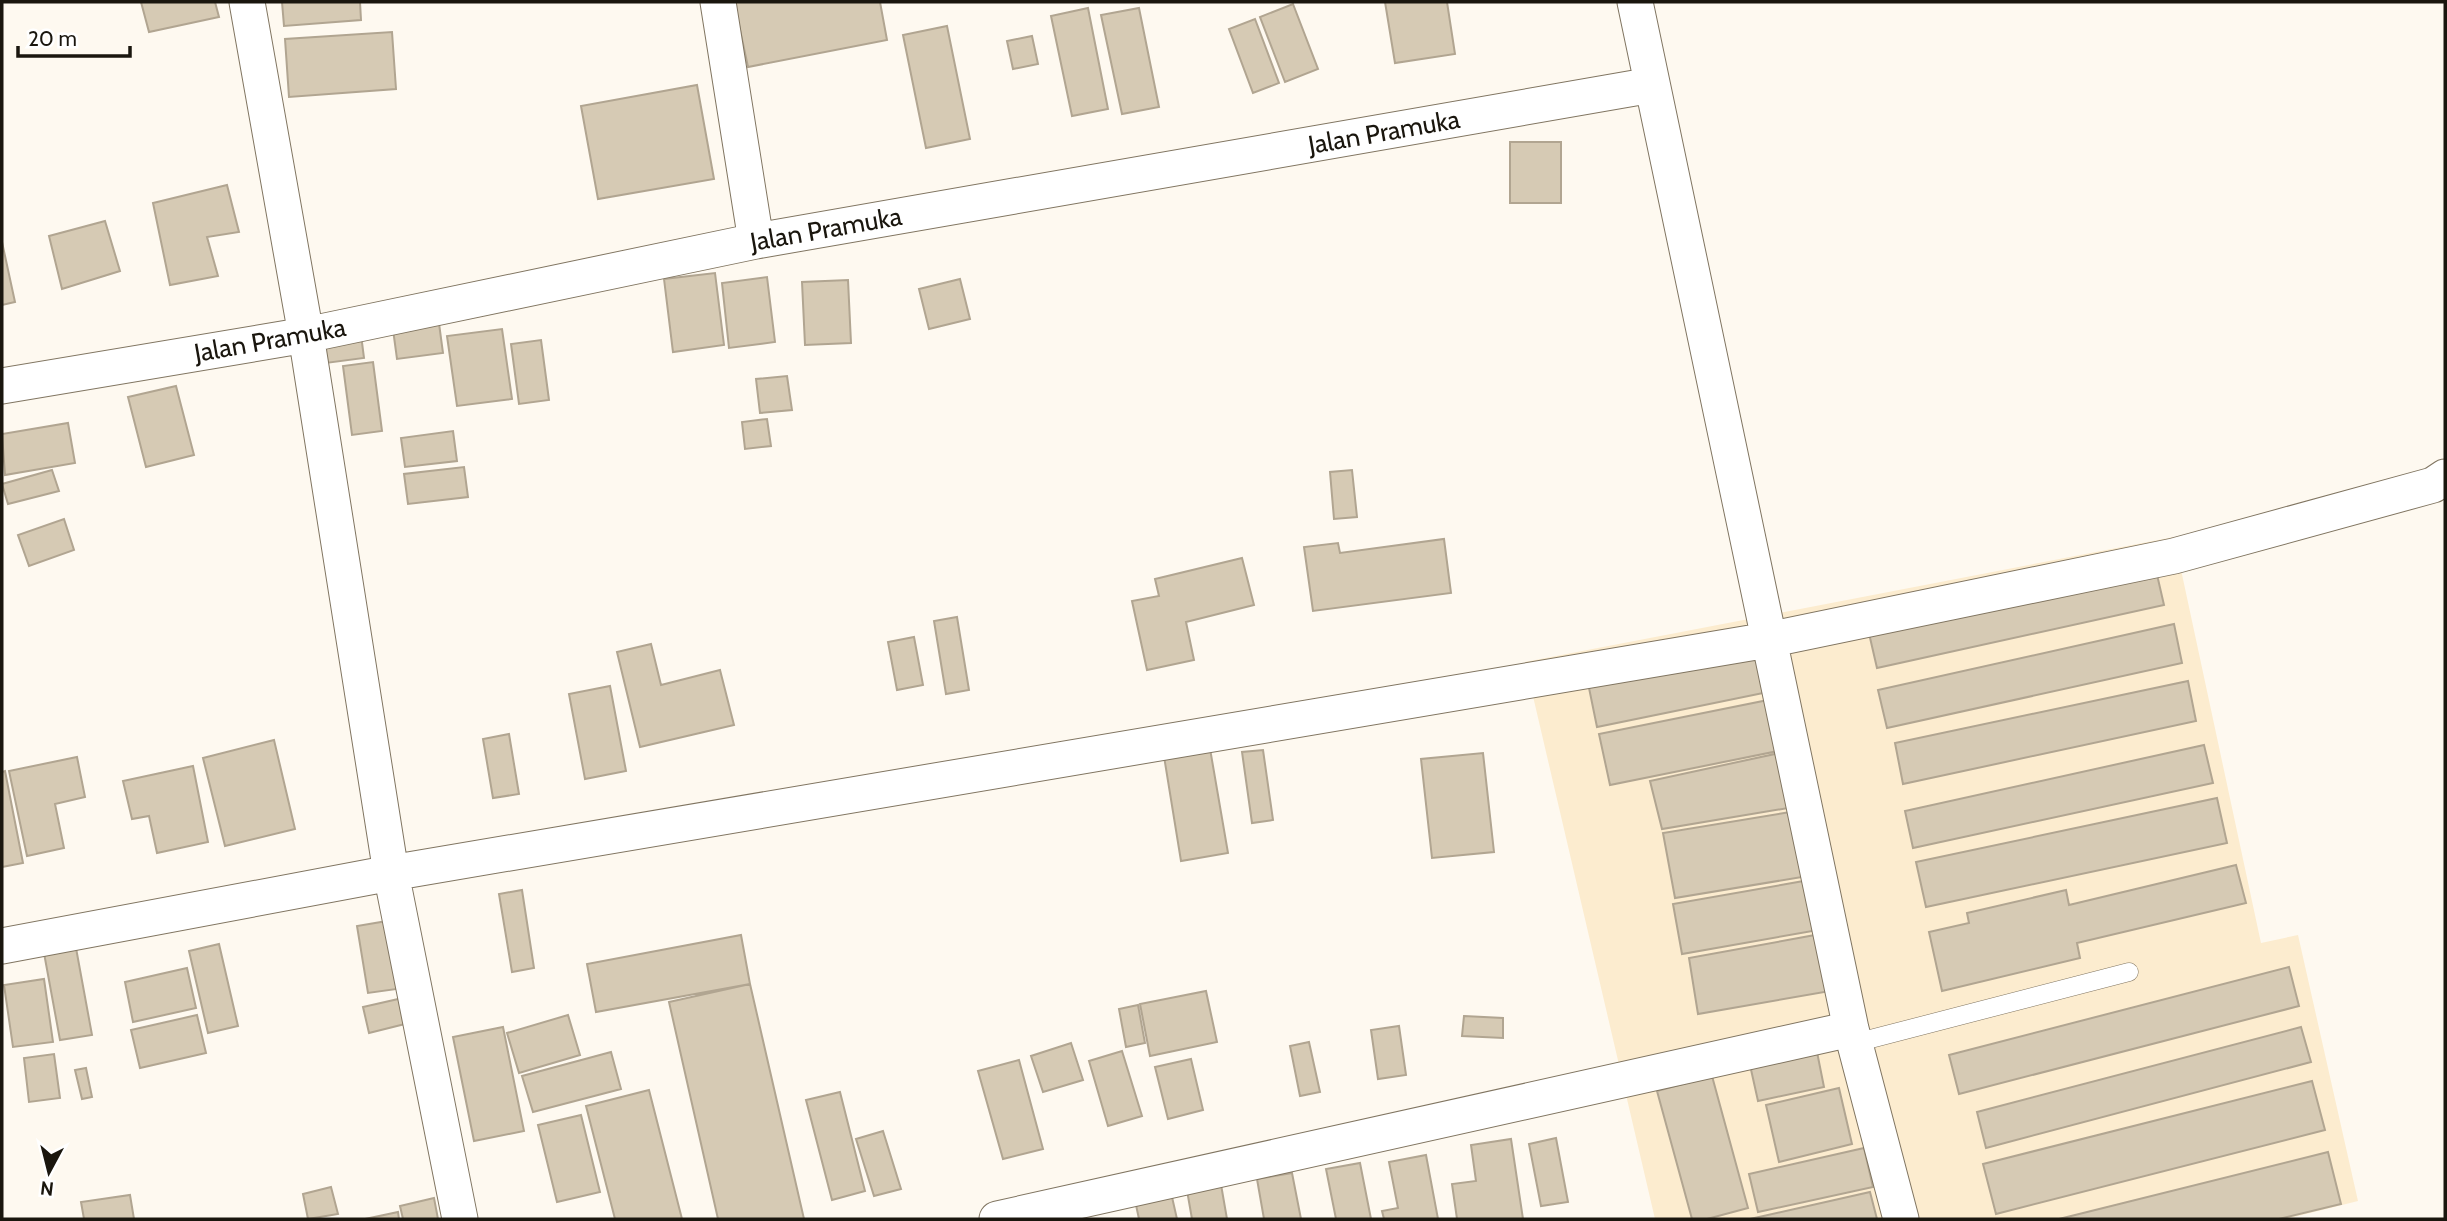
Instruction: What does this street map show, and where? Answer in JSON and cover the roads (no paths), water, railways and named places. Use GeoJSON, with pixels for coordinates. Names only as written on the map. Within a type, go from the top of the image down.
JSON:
{"type":"FeatureCollection","features":[{"type":"Feature","properties":{"kind":"street"},"geometry":{"type":"LineString","coordinates":[[247,2],[306,335],[391,873],[460,1219]]}},
{"type":"Feature","properties":{"kind":"street"},"geometry":{"type":"LineString","coordinates":[[718,2],[757,241]]}},
{"type":"Feature","properties":{"kind":"street"},"geometry":{"type":"LineString","coordinates":[[1634,2],[1853,1036],[1901,1219]]}},
{"type":"Feature","properties":{"kind":"street","name":"Jalan Pramuka"},"geometry":{"type":"LineString","coordinates":[[2,386],[306,335],[757,241],[1652,85]]}},
{"type":"Feature","properties":{"kind":"street"},"geometry":{"type":"LineString","coordinates":[[2,946],[391,873],[1768,640],[2174,556],[2433,485],[2445,477]]}},
{"type":"Feature","properties":{"kind":"street"},"geometry":{"type":"LineString","coordinates":[[997,1219],[1853,1036]]}},
{"type":"Feature","properties":{"kind":"lane"},"geometry":{"type":"LineString","coordinates":[[1853,1036],[2129,972]]}}]}
